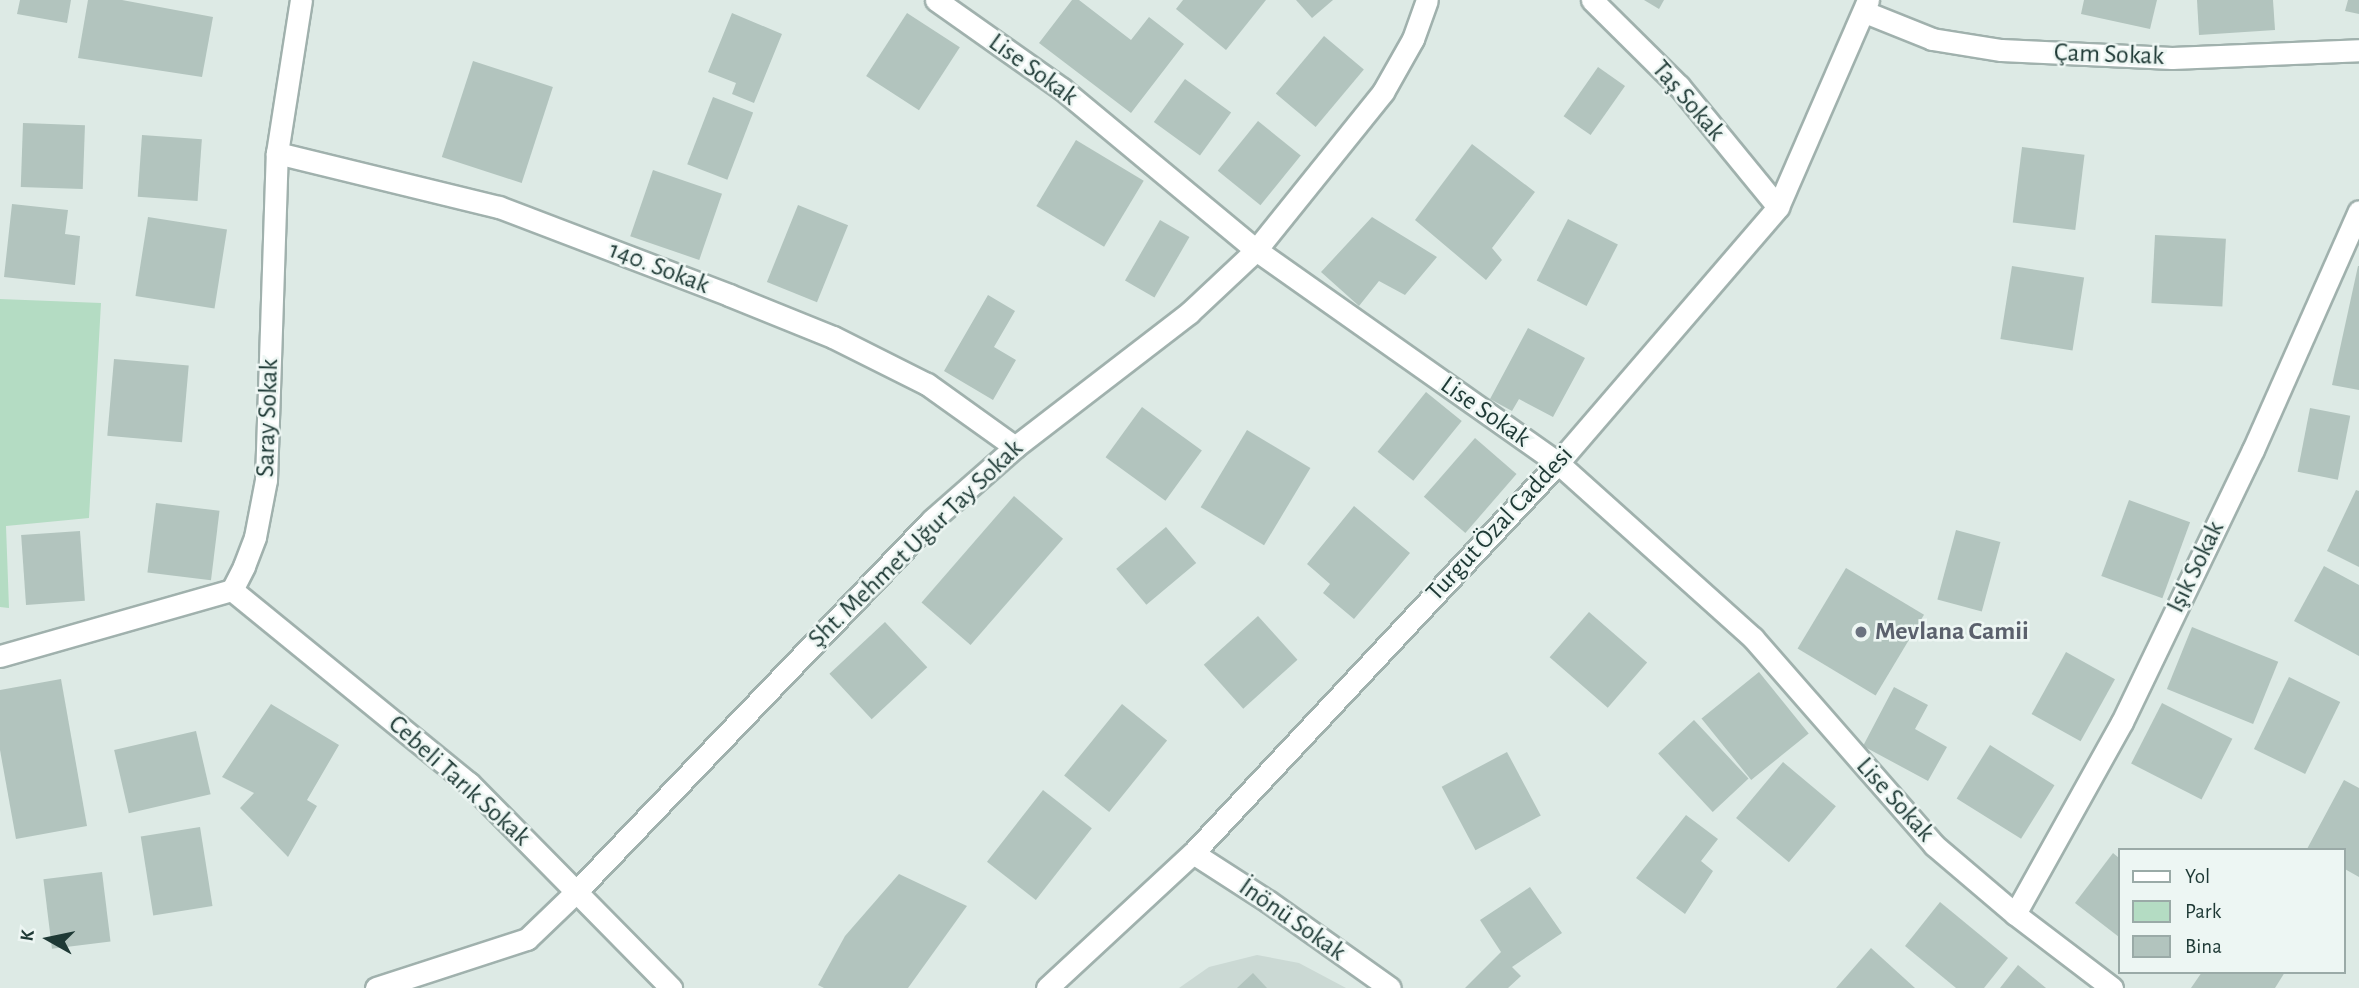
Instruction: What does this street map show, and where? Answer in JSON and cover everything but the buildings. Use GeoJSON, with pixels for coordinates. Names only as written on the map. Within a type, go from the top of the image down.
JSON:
{"type":"FeatureCollection","features":[{"type":"Feature","properties":{"kind":"street","name":"Saray Sokak"},"geometry":{"type":"LineString","coordinates":[[232,590],[255,537],[266,480],[277,153],[301,0]]}},
{"type":"Feature","properties":{"kind":"street","name":"Lise Sokak"},"geometry":{"type":"LineString","coordinates":[[936,0],[1062,89],[1256,250],[1558,463],[1753,638],[1934,845],[2015,914],[2112,988]]}},
{"type":"Feature","properties":{"kind":"street","name":"Şht. Mehmet Uğur Tay Sokak"},"geometry":{"type":"LineString","coordinates":[[376,988],[527,939],[576,892],[904,549],[1015,447],[1189,313],[1256,250],[1383,92],[1413,39],[1427,0]]}},
{"type":"Feature","properties":{"kind":"street","name":"Taş Sokak"},"geometry":{"type":"LineString","coordinates":[[1592,0],[1679,86],[1778,207]]}},
{"type":"Feature","properties":{"kind":"street","name":"Turgut Özal Caddesi"},"geometry":{"type":"LineString","coordinates":[[1047,988],[1193,853],[1558,463],[1778,207],[1867,6]]}},
{"type":"Feature","properties":{"kind":"street","name":"Çam Sokak"},"geometry":{"type":"LineString","coordinates":[[1867,6],[1932,39],[2001,50],[2172,58],[2359,50]]}},
{"type":"Feature","properties":{"kind":"street","name":"140. Sokak"},"geometry":{"type":"LineString","coordinates":[[277,153],[499,207],[729,295],[833,337],[927,384],[1015,447]]}},
{"type":"Feature","properties":{"kind":"street","name":"Işık Sokak"},"geometry":{"type":"LineString","coordinates":[[2015,914],[2122,723],[2253,450],[2359,211]]}},
{"type":"Feature","properties":{"kind":"street"},"geometry":{"type":"LineString","coordinates":[[0,656],[232,590]]}},
{"type":"Feature","properties":{"kind":"street","name":"Cebeli Tarık Sokak"},"geometry":{"type":"LineString","coordinates":[[232,590],[469,783],[671,988]]}},
{"type":"Feature","properties":{"kind":"street","name":"İnönü Sokak"},"geometry":{"type":"LineString","coordinates":[[1193,853],[1269,902],[1390,988]]}},
{"type":"Feature","properties":{"kind":"shaded area"},"geometry":{"type":"Polygon","coordinates":[[[1257,955],[1299,963],[1346,988],[1179,988],[1209,967],[1257,955]]]}},
{"type":"Feature","properties":{"kind":"green space"},"geometry":{"type":"Polygon","coordinates":[[[0,299],[101,303],[89,518],[6,526],[9,608],[0,607],[0,299]]]}},
{"type":"Feature","properties":{"kind":"place","name":"Mevlana Camii"},"geometry":{"type":"Point","coordinates":[1861,632]}}]}
